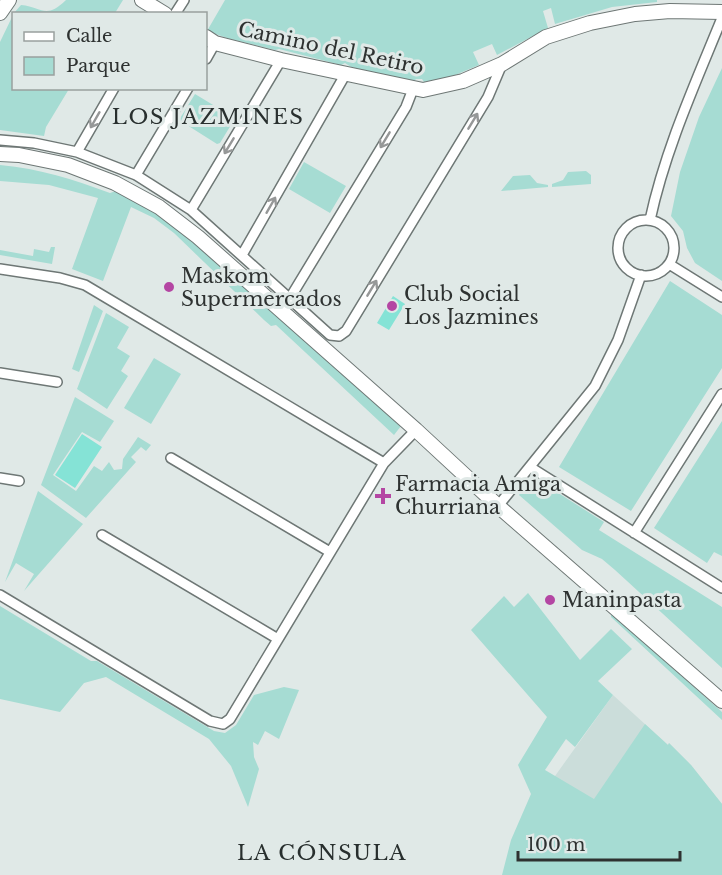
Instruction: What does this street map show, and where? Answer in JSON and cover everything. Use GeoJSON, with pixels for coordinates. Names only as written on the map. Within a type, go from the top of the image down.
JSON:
{"type":"FeatureCollection","features":[{"type":"Feature","properties":{"kind":"main road"},"geometry":{"type":"LineString","coordinates":[[0,13],[9,0]]}},
{"type":"Feature","properties":{"kind":"main road"},"geometry":{"type":"LineString","coordinates":[[142,0],[160,12]]}},
{"type":"Feature","properties":{"kind":"main road","name":"Camino del Retiro"},"geometry":{"type":"LineString","coordinates":[[211,40],[281,60],[423,90],[463,81],[502,64],[546,37],[590,22],[670,11],[722,12]]}},
{"type":"Feature","properties":{"kind":"main road"},"geometry":{"type":"LineString","coordinates":[[0,154],[19,155],[68,165],[115,183],[159,207],[198,237],[416,430],[498,506],[722,701]]}},
{"type":"Feature","properties":{"kind":"street"},"geometry":{"type":"LineString","coordinates":[[650,220],[659,182],[681,117],[722,18]]}},
{"type":"Feature","properties":{"kind":"street"},"geometry":{"type":"LineString","coordinates":[[207,55],[211,40]]}},
{"type":"Feature","properties":{"kind":"street"},"geometry":{"type":"LineString","coordinates":[[190,210],[281,60]]}},
{"type":"Feature","properties":{"kind":"street"},"geometry":{"type":"LineString","coordinates":[[0,140],[34,143],[77,152],[136,175],[190,210],[330,335],[339,336],[346,331],[488,97],[502,64]]}},
{"type":"Feature","properties":{"kind":"street"},"geometry":{"type":"LineString","coordinates":[[242,255],[345,75]]}},
{"type":"Feature","properties":{"kind":"street"},"geometry":{"type":"LineString","coordinates":[[290,298],[406,107],[413,89]]}},
{"type":"Feature","properties":{"kind":"street"},"geometry":{"type":"LineString","coordinates":[[77,152],[113,90]]}},
{"type":"Feature","properties":{"kind":"street"},"geometry":{"type":"LineString","coordinates":[[136,175],[187,90]]}},
{"type":"Feature","properties":{"kind":"street"},"geometry":{"type":"LineString","coordinates":[[641,220],[659,223],[667,229],[674,246],[669,264],[657,274],[641,275],[624,266],[619,258],[618,248],[619,238],[624,230],[641,220]]}},
{"type":"Feature","properties":{"kind":"street"},"geometry":{"type":"LineString","coordinates":[[669,264],[722,297]]}},
{"type":"Feature","properties":{"kind":"street"},"geometry":{"type":"LineString","coordinates":[[0,268],[60,278],[85,285],[384,463]]}},
{"type":"Feature","properties":{"kind":"street"},"geometry":{"type":"LineString","coordinates":[[498,506],[595,386],[618,340],[641,275]]}},
{"type":"Feature","properties":{"kind":"street"},"geometry":{"type":"LineString","coordinates":[[0,374],[57,382]]}},
{"type":"Feature","properties":{"kind":"street"},"geometry":{"type":"LineString","coordinates":[[634,533],[722,394]]}},
{"type":"Feature","properties":{"kind":"street"},"geometry":{"type":"LineString","coordinates":[[0,595],[210,721],[223,724],[230,719],[384,463],[416,430]]}},
{"type":"Feature","properties":{"kind":"street"},"geometry":{"type":"LineString","coordinates":[[171,458],[330,552]]}},
{"type":"Feature","properties":{"kind":"street"},"geometry":{"type":"LineString","coordinates":[[530,467],[722,588]]}},
{"type":"Feature","properties":{"kind":"street"},"geometry":{"type":"LineString","coordinates":[[0,478],[19,481]]}},
{"type":"Feature","properties":{"kind":"street"},"geometry":{"type":"LineString","coordinates":[[102,535],[278,639]]}},
{"type":"Feature","properties":{"kind":"shaded area"},"geometry":{"type":"Polygon","coordinates":[[[393,296],[405,304],[389,330],[377,323],[393,296]]]}},
{"type":"Feature","properties":{"kind":"shaded area"},"geometry":{"type":"Polygon","coordinates":[[[82,434],[102,447],[75,488],[55,475],[82,434]]]}},
{"type":"Feature","properties":{"kind":"shaded area"},"geometry":{"type":"Polygon","coordinates":[[[613,695],[691,765],[722,804],[722,875],[507,875],[534,811],[555,776],[613,695]]]}},
{"type":"Feature","properties":{"kind":"green space"},"geometry":{"type":"Polygon","coordinates":[[[66,0],[123,0],[116,12],[15,12],[21,5],[44,11],[53,10],[66,0]]]}},
{"type":"Feature","properties":{"kind":"green space"},"geometry":{"type":"Polygon","coordinates":[[[225,0],[657,0],[657,2],[612,7],[555,24],[551,8],[543,11],[548,28],[497,55],[492,44],[473,52],[479,65],[448,78],[424,82],[422,79],[416,79],[413,82],[351,67],[345,63],[341,65],[230,39],[207,31],[225,0]]]}},
{"type":"Feature","properties":{"kind":"green space"},"geometry":{"type":"Polygon","coordinates":[[[12,17],[12,90],[68,90],[46,127],[44,136],[0,130],[0,42],[12,17]]]}},
{"type":"Feature","properties":{"kind":"green space"},"geometry":{"type":"Polygon","coordinates":[[[722,68],[722,281],[695,263],[687,248],[683,231],[671,216],[680,172],[699,117],[722,68]]]}},
{"type":"Feature","properties":{"kind":"green space"},"geometry":{"type":"Polygon","coordinates":[[[195,94],[233,117],[234,120],[220,143],[217,144],[179,120],[195,94]]]}},
{"type":"Feature","properties":{"kind":"green space"},"geometry":{"type":"Polygon","coordinates":[[[304,162],[346,186],[330,213],[289,189],[304,162]]]}},
{"type":"Feature","properties":{"kind":"green space"},"geometry":{"type":"Polygon","coordinates":[[[0,165],[56,175],[110,193],[116,191],[156,213],[177,228],[401,426],[394,435],[276,325],[271,326],[264,320],[174,233],[154,218],[131,207],[103,281],[72,269],[98,198],[49,185],[0,181],[0,165]]]}},
{"type":"Feature","properties":{"kind":"green space"},"geometry":{"type":"Polygon","coordinates":[[[586,171],[591,175],[591,184],[552,187],[552,184],[563,180],[568,172],[586,171]]]}},
{"type":"Feature","properties":{"kind":"green space"},"geometry":{"type":"Polygon","coordinates":[[[530,175],[537,183],[548,185],[548,187],[501,191],[513,176],[530,175]]]}},
{"type":"Feature","properties":{"kind":"green space"},"geometry":{"type":"Polygon","coordinates":[[[51,247],[55,247],[52,264],[0,255],[0,250],[33,256],[34,249],[49,252],[51,247]]]}},
{"type":"Feature","properties":{"kind":"green space"},"geometry":{"type":"Polygon","coordinates":[[[670,281],[722,315],[722,368],[631,511],[559,467],[670,281]]]}},
{"type":"Feature","properties":{"kind":"green space"},"geometry":{"type":"Polygon","coordinates":[[[94,305],[103,311],[79,372],[72,369],[94,305]]]}},
{"type":"Feature","properties":{"kind":"green space"},"geometry":{"type":"Polygon","coordinates":[[[106,313],[129,327],[117,348],[130,356],[121,371],[128,376],[107,409],[77,389],[106,313]]]}},
{"type":"Feature","properties":{"kind":"green space"},"geometry":{"type":"Polygon","coordinates":[[[154,358],[181,374],[151,424],[124,408],[154,358]]]}},
{"type":"Feature","properties":{"kind":"green space"},"geometry":{"type":"Polygon","coordinates":[[[75,397],[114,421],[100,442],[82,432],[53,475],[76,491],[94,466],[102,471],[109,462],[114,470],[122,469],[123,459],[138,437],[151,445],[146,451],[141,447],[131,457],[136,462],[86,518],[41,485],[75,397]]]}},
{"type":"Feature","properties":{"kind":"green space"},"geometry":{"type":"Polygon","coordinates":[[[722,421],[722,556],[714,552],[707,563],[654,528],[722,421]]]}},
{"type":"Feature","properties":{"kind":"green space"},"geometry":{"type":"Polygon","coordinates":[[[533,477],[604,522],[599,530],[722,607],[722,668],[615,570],[602,559],[582,550],[519,495],[533,477]]]}},
{"type":"Feature","properties":{"kind":"green space"},"geometry":{"type":"Polygon","coordinates":[[[38,491],[83,524],[24,591],[34,574],[16,563],[5,582],[38,491]]]}},
{"type":"Feature","properties":{"kind":"green space"},"geometry":{"type":"Polygon","coordinates":[[[528,593],[580,660],[611,629],[632,649],[598,681],[613,695],[575,747],[566,739],[545,770],[594,799],[645,724],[691,765],[722,804],[722,875],[502,875],[511,840],[531,794],[518,765],[547,717],[471,630],[504,596],[514,607],[528,593]]]}},
{"type":"Feature","properties":{"kind":"green space"},"geometry":{"type":"Polygon","coordinates":[[[0,606],[214,731],[225,733],[236,725],[254,695],[284,687],[299,690],[279,739],[265,731],[258,745],[253,742],[254,757],[259,769],[248,807],[231,766],[209,739],[106,677],[84,683],[60,712],[0,699],[0,606]]]}},
{"type":"Feature","properties":{"kind":"green space"},"geometry":{"type":"Polygon","coordinates":[[[611,613],[722,712],[722,720],[611,617],[611,613]]]}},
{"type":"Feature","properties":{"kind":"place","name":"Maskom Supermercados"},"geometry":{"type":"Point","coordinates":[169,287]}},
{"type":"Feature","properties":{"kind":"place","name":"Club Social Los Jazmines"},"geometry":{"type":"Point","coordinates":[392,306]}},
{"type":"Feature","properties":{"kind":"place","name":"Farmacia Amiga Churriana"},"geometry":{"type":"Point","coordinates":[383,496]}},
{"type":"Feature","properties":{"kind":"place","name":"Maninpasta"},"geometry":{"type":"Point","coordinates":[550,600]}},
{"type":"Feature","properties":{"kind":"district","name":"LOS JAZMINES"},"geometry":{"type":"Point","coordinates":[208,117]}},
{"type":"Feature","properties":{"kind":"district","name":"LA CÓNSULA"},"geometry":{"type":"Point","coordinates":[322,853]}}]}
